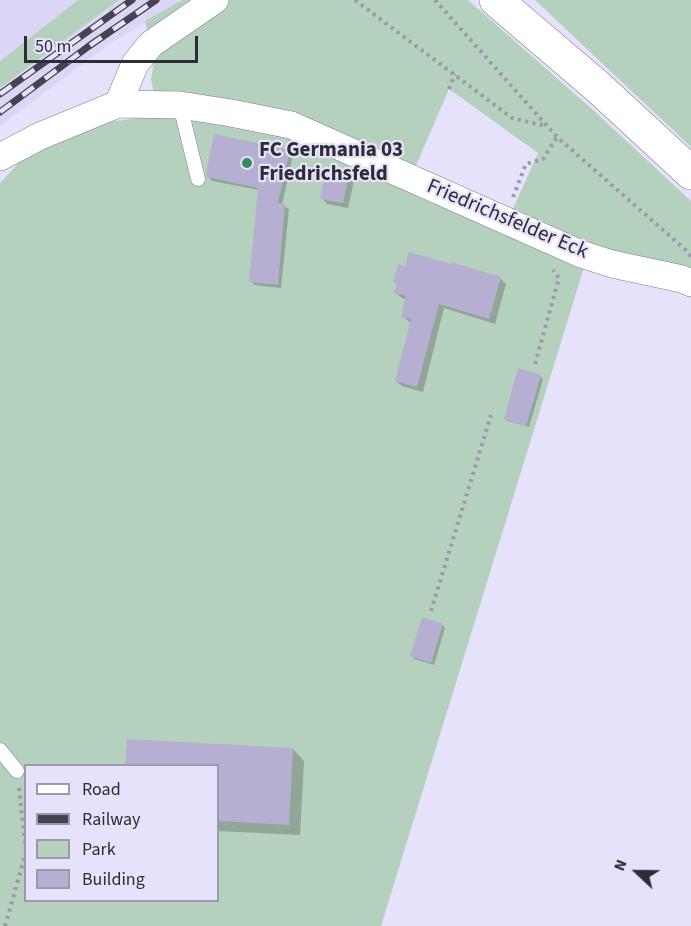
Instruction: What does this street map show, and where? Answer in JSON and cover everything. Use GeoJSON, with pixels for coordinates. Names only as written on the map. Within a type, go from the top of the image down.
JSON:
{"type":"FeatureCollection","features":[{"type":"Feature","properties":{"kind":"main road"},"geometry":{"type":"LineString","coordinates":[[496,0],[581,72],[691,173]]}},
{"type":"Feature","properties":{"kind":"street"},"geometry":{"type":"LineString","coordinates":[[0,157],[40,136],[118,104],[135,64],[151,44],[215,0]]}},
{"type":"Feature","properties":{"kind":"street","name":"Friedrichsfelder Eck"},"geometry":{"type":"LineString","coordinates":[[118,104],[180,105],[291,125],[581,254],[691,283]]}},
{"type":"Feature","properties":{"kind":"lane"},"geometry":{"type":"LineString","coordinates":[[180,105],[198,178]]}},
{"type":"Feature","properties":{"kind":"lane"},"geometry":{"type":"LineString","coordinates":[[0,750],[16,771]]}},
{"type":"Feature","properties":{"kind":"path"},"geometry":{"type":"LineString","coordinates":[[355,0],[512,118],[547,126]]}},
{"type":"Feature","properties":{"kind":"path"},"geometry":{"type":"LineString","coordinates":[[435,0],[557,137],[687,251],[691,257]]}},
{"type":"Feature","properties":{"kind":"path"},"geometry":{"type":"LineString","coordinates":[[449,89],[455,74]]}},
{"type":"Feature","properties":{"kind":"path"},"geometry":{"type":"LineString","coordinates":[[504,220],[526,164],[543,159],[557,137]]}},
{"type":"Feature","properties":{"kind":"path"},"geometry":{"type":"LineString","coordinates":[[535,364],[559,278],[553,269]]}},
{"type":"Feature","properties":{"kind":"path"},"geometry":{"type":"LineString","coordinates":[[430,611],[490,416]]}},
{"type":"Feature","properties":{"kind":"path"},"geometry":{"type":"LineString","coordinates":[[16,771],[24,835]]}},
{"type":"Feature","properties":{"kind":"path"},"geometry":{"type":"LineString","coordinates":[[5,926],[24,858]]}},
{"type":"Feature","properties":{"kind":"shaded area"},"geometry":{"type":"Polygon","coordinates":[[[0,0],[78,0],[0,61],[0,0]]]}},
{"type":"Feature","properties":{"kind":"shaded area"},"geometry":{"type":"Polygon","coordinates":[[[119,0],[182,0],[105,47],[0,126],[0,88],[119,0]]]}},
{"type":"Feature","properties":{"kind":"green space"},"geometry":{"type":"Polygon","coordinates":[[[78,0],[119,0],[0,88],[0,61],[78,0]]]}},
{"type":"Feature","properties":{"kind":"green space"},"geometry":{"type":"Polygon","coordinates":[[[182,0],[468,0],[593,110],[691,201],[691,298],[675,291],[647,267],[590,248],[381,926],[0,926],[0,183],[26,155],[81,126],[159,115],[151,80],[154,62],[145,21],[182,0]],[[449,89],[415,168],[511,213],[538,153],[449,89]]]}},
{"type":"Feature","properties":{"kind":"green space"},"geometry":{"type":"Polygon","coordinates":[[[535,0],[691,0],[691,147],[535,0]]]}},
{"type":"Feature","properties":{"kind":"building"},"geometry":{"type":"Polygon","coordinates":[[[214,134],[290,150],[278,203],[285,204],[278,285],[249,282],[258,188],[207,177],[214,134]]]}},
{"type":"Feature","properties":{"kind":"building"},"geometry":{"type":"Polygon","coordinates":[[[326,169],[349,174],[343,203],[320,199],[326,169]]]}},
{"type":"Feature","properties":{"kind":"building"},"geometry":{"type":"Polygon","coordinates":[[[409,252],[501,277],[489,319],[439,304],[417,387],[395,381],[411,319],[401,317],[406,296],[394,293],[397,283],[393,282],[398,264],[405,266],[409,252]]]}},
{"type":"Feature","properties":{"kind":"building"},"geometry":{"type":"Polygon","coordinates":[[[518,368],[541,375],[526,426],[504,419],[518,368]]]}},
{"type":"Feature","properties":{"kind":"building"},"geometry":{"type":"Polygon","coordinates":[[[422,617],[443,624],[431,663],[410,656],[422,617]]]}},
{"type":"Feature","properties":{"kind":"building"},"geometry":{"type":"Polygon","coordinates":[[[127,739],[293,748],[289,825],[219,821],[219,764],[125,764],[127,739]]]}},
{"type":"Feature","properties":{"kind":"railway"},"geometry":{"type":"LineString","coordinates":[[0,94],[132,0]]}},
{"type":"Feature","properties":{"kind":"railway"},"geometry":{"type":"LineString","coordinates":[[0,112],[156,0]]}},
{"type":"Feature","properties":{"kind":"place","name":"FC Germania 03 Friedrichsfeld"},"geometry":{"type":"Point","coordinates":[247,163]}}]}
